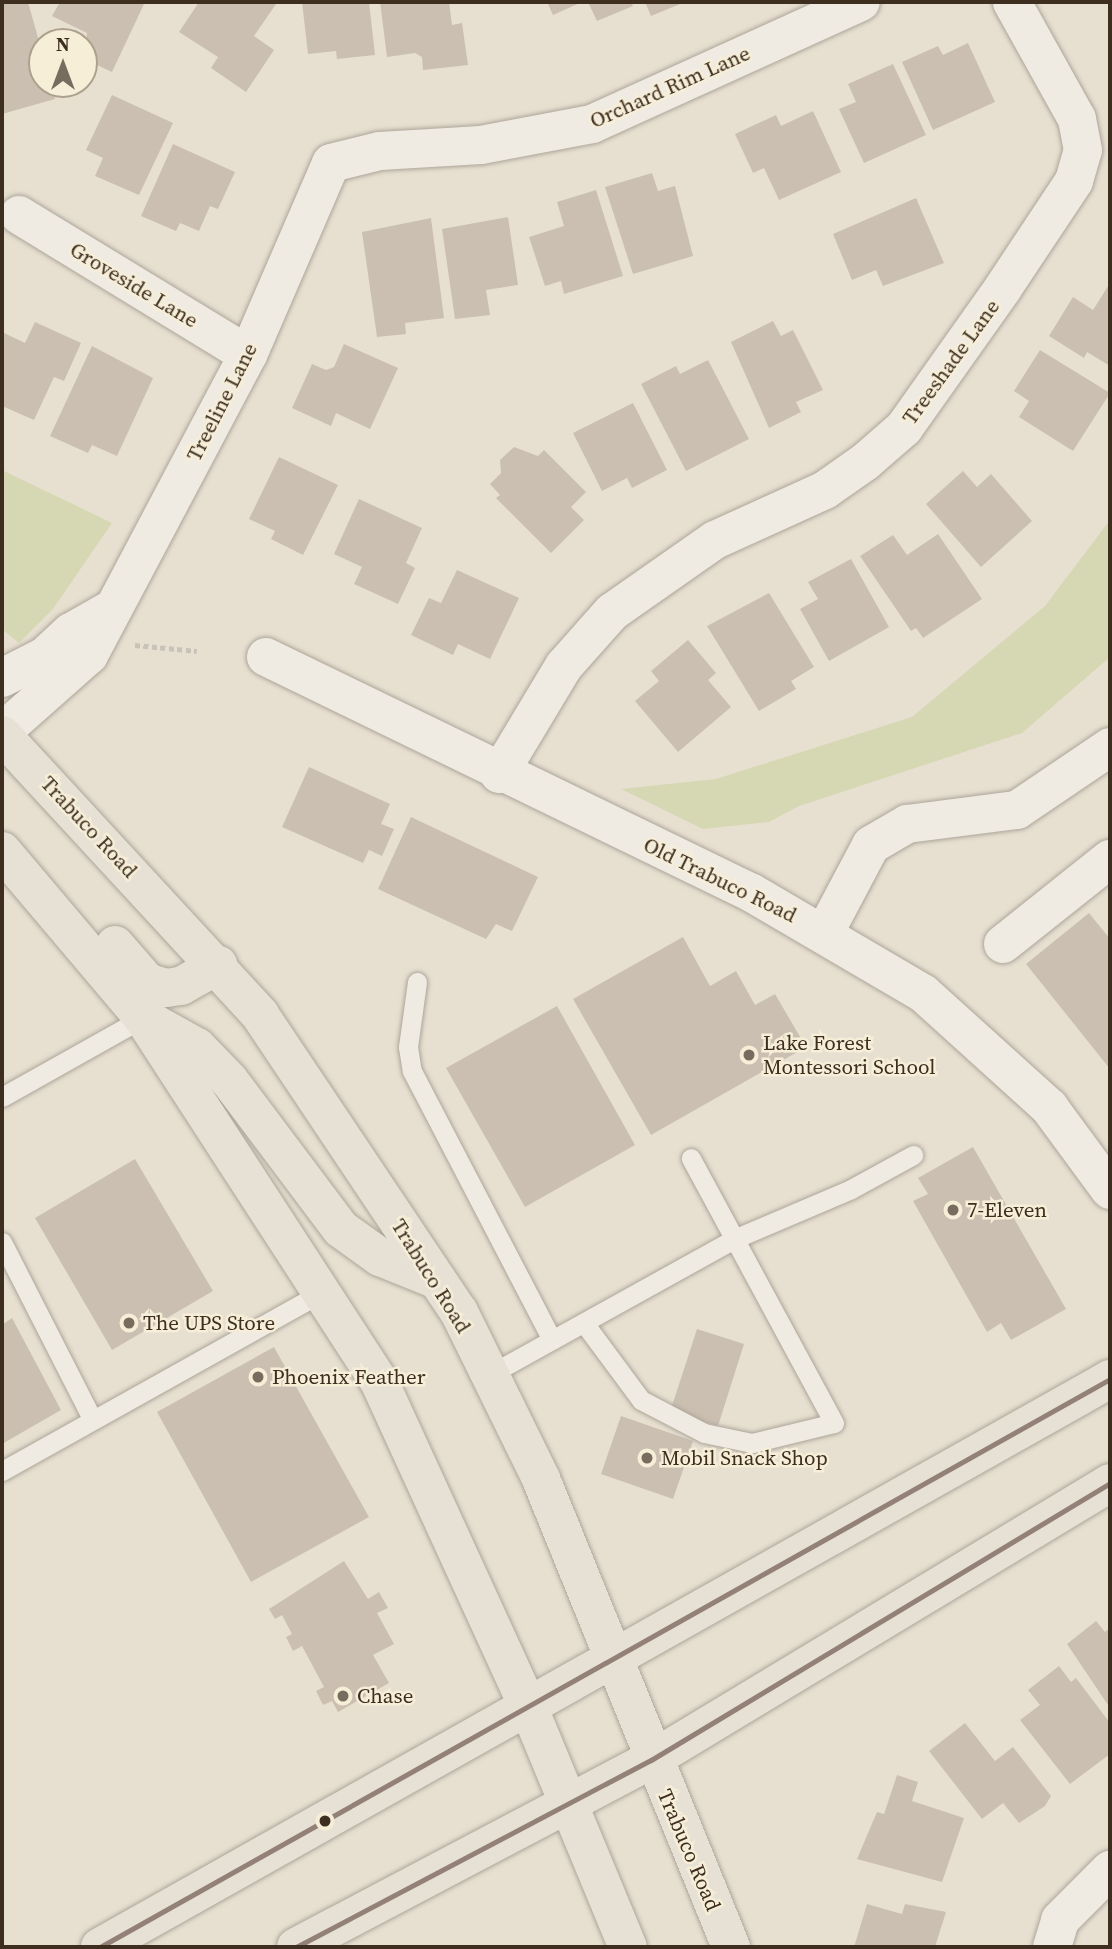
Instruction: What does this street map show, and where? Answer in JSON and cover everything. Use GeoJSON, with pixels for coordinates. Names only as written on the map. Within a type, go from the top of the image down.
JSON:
{"type":"FeatureCollection","features":[{"type":"Feature","properties":{"kind":"main road","name":"Trabuco Road"},"geometry":{"type":"LineString","coordinates":[[2,733],[218,965],[260,1015],[437,1280],[541,1479],[650,1760],[731,1947]]}},
{"type":"Feature","properties":{"kind":"main road"},"geometry":{"type":"LineString","coordinates":[[2,835],[21,842],[148,982],[181,986],[218,965]]}},
{"type":"Feature","properties":{"kind":"main road"},"geometry":{"type":"LineString","coordinates":[[2,851],[143,1018],[379,1381],[528,1706],[628,1947]]}},
{"type":"Feature","properties":{"kind":"main road"},"geometry":{"type":"LineString","coordinates":[[143,1018],[197,1047],[221,1072],[341,1229],[380,1256],[437,1280]]}},
{"type":"Feature","properties":{"kind":"main road"},"geometry":{"type":"LineString","coordinates":[[100,1947],[609,1658],[1110,1379]]}},
{"type":"Feature","properties":{"kind":"main road"},"geometry":{"type":"LineString","coordinates":[[296,1947],[567,1800],[650,1760],[1110,1483]]}},
{"type":"Feature","properties":{"kind":"street","name":"Orchard Rim Lane"},"geometry":{"type":"LineString","coordinates":[[318,186],[331,163],[355,155],[481,145],[592,124],[861,2]]}},
{"type":"Feature","properties":{"kind":"street","name":"Treeshade Lane"},"geometry":{"type":"LineString","coordinates":[[499,774],[564,666],[612,612],[715,540],[825,490],[865,462],[904,428],[1018,267],[1074,181],[1083,150],[1077,119],[1012,2]]}},
{"type":"Feature","properties":{"kind":"street","name":"Treeline Lane"},"geometry":{"type":"LineString","coordinates":[[2,733],[116,627],[248,355],[318,186]]}},
{"type":"Feature","properties":{"kind":"street","name":"Groveside Lane"},"geometry":{"type":"LineString","coordinates":[[19,215],[248,355]]}},
{"type":"Feature","properties":{"kind":"street"},"geometry":{"type":"LineString","coordinates":[[2,678],[45,656],[71,632],[116,627]]}},
{"type":"Feature","properties":{"kind":"street","name":"Old Trabuco Road"},"geometry":{"type":"LineString","coordinates":[[266,657],[499,774],[825,932],[924,995],[1049,1107],[1110,1190]]}},
{"type":"Feature","properties":{"kind":"street"},"geometry":{"type":"LineString","coordinates":[[825,932],[871,845],[907,824],[1017,810],[1110,747]]}},
{"type":"Feature","properties":{"kind":"street"},"geometry":{"type":"LineString","coordinates":[[1003,944],[1105,873]]}},
{"type":"Feature","properties":{"kind":"street"},"geometry":{"type":"LineString","coordinates":[[1052,1947],[1060,1920],[1110,1870]]}},
{"type":"Feature","properties":{"kind":"lane"},"geometry":{"type":"LineString","coordinates":[[417,982],[408,1047],[412,1071],[552,1340]]}},
{"type":"Feature","properties":{"kind":"lane"},"geometry":{"type":"LineString","coordinates":[[2,1097],[143,1018]]}},
{"type":"Feature","properties":{"kind":"lane"},"geometry":{"type":"LineString","coordinates":[[487,1376],[734,1239],[851,1189],[913,1155]]}},
{"type":"Feature","properties":{"kind":"lane"},"geometry":{"type":"LineString","coordinates":[[584,1323],[641,1400],[704,1433],[752,1443],[834,1423],[691,1158]]}},
{"type":"Feature","properties":{"kind":"lane"},"geometry":{"type":"LineString","coordinates":[[2,1242],[92,1419]]}},
{"type":"Feature","properties":{"kind":"lane"},"geometry":{"type":"LineString","coordinates":[[2,1471],[320,1293]]}},
{"type":"Feature","properties":{"kind":"path"},"geometry":{"type":"LineString","coordinates":[[116,627],[197,651]]}},
{"type":"Feature","properties":{"kind":"green space"},"geometry":{"type":"Polygon","coordinates":[[[2,470],[112,523],[53,609],[19,643],[2,629],[2,470]]]}},
{"type":"Feature","properties":{"kind":"green space"},"geometry":{"type":"Polygon","coordinates":[[[1110,520],[1110,657],[1022,733],[799,806],[769,822],[703,829],[621,789],[716,779],[912,717],[1045,606],[1110,520]]]}},
{"type":"Feature","properties":{"kind":"building"},"geometry":{"type":"Polygon","coordinates":[[[28,2],[35,28],[28,28],[28,98],[55,99],[2,114],[2,4],[28,2]]]}},
{"type":"Feature","properties":{"kind":"building"},"geometry":{"type":"Polygon","coordinates":[[[60,2],[145,2],[112,72],[98,66],[98,28],[77,28],[52,16],[60,2]]]}},
{"type":"Feature","properties":{"kind":"building"},"geometry":{"type":"Polygon","coordinates":[[[199,2],[276,4],[254,36],[274,50],[246,92],[211,68],[218,57],[179,32],[199,2]]]}},
{"type":"Feature","properties":{"kind":"building"},"geometry":{"type":"Polygon","coordinates":[[[302,2],[369,2],[375,55],[337,59],[336,51],[308,54],[302,2]]]}},
{"type":"Feature","properties":{"kind":"building"},"geometry":{"type":"Polygon","coordinates":[[[380,2],[449,2],[452,25],[462,23],[468,65],[423,70],[422,57],[415,53],[387,57],[380,2]]]}},
{"type":"Feature","properties":{"kind":"building"},"geometry":{"type":"Polygon","coordinates":[[[547,2],[582,2],[553,15],[547,2]]]}},
{"type":"Feature","properties":{"kind":"building"},"geometry":{"type":"Polygon","coordinates":[[[588,2],[631,2],[633,6],[597,21],[588,2]]]}},
{"type":"Feature","properties":{"kind":"building"},"geometry":{"type":"Polygon","coordinates":[[[645,2],[685,2],[651,16],[645,2]]]}},
{"type":"Feature","properties":{"kind":"building"},"geometry":{"type":"Polygon","coordinates":[[[968,43],[995,102],[933,130],[902,62],[938,46],[943,55],[968,43]]]}},
{"type":"Feature","properties":{"kind":"building"},"geometry":{"type":"Polygon","coordinates":[[[893,64],[926,135],[864,163],[839,109],[856,102],[848,84],[893,64]]]}},
{"type":"Feature","properties":{"kind":"building"},"geometry":{"type":"Polygon","coordinates":[[[112,95],[173,123],[139,195],[95,176],[103,158],[86,150],[112,95]]]}},
{"type":"Feature","properties":{"kind":"building"},"geometry":{"type":"Polygon","coordinates":[[[813,111],[841,172],[779,200],[764,168],[753,173],[735,134],[776,115],[781,126],[813,111]]]}},
{"type":"Feature","properties":{"kind":"building"},"geometry":{"type":"Polygon","coordinates":[[[173,144],[235,172],[218,209],[210,206],[199,231],[180,223],[176,231],[141,216],[173,144]]]}},
{"type":"Feature","properties":{"kind":"building"},"geometry":{"type":"Polygon","coordinates":[[[652,173],[658,191],[675,186],[693,256],[633,274],[605,187],[652,173]]]}},
{"type":"Feature","properties":{"kind":"building"},"geometry":{"type":"Polygon","coordinates":[[[596,190],[623,276],[564,294],[561,281],[545,286],[529,237],[564,226],[557,202],[596,190]]]}},
{"type":"Feature","properties":{"kind":"building"},"geometry":{"type":"Polygon","coordinates":[[[916,198],[944,263],[883,286],[876,270],[852,280],[833,234],[916,198]]]}},
{"type":"Feature","properties":{"kind":"building"},"geometry":{"type":"Polygon","coordinates":[[[508,217],[518,285],[486,290],[490,315],[455,319],[442,229],[508,217]]]}},
{"type":"Feature","properties":{"kind":"building"},"geometry":{"type":"Polygon","coordinates":[[[431,218],[444,318],[405,323],[406,334],[377,337],[362,232],[431,218]]]}},
{"type":"Feature","properties":{"kind":"building"},"geometry":{"type":"Polygon","coordinates":[[[1110,283],[1110,366],[1087,352],[1084,358],[1049,336],[1073,297],[1093,310],[1110,283]]]}},
{"type":"Feature","properties":{"kind":"building"},"geometry":{"type":"Polygon","coordinates":[[[773,321],[781,336],[793,330],[823,390],[796,402],[801,412],[769,428],[731,342],[773,321]]]}},
{"type":"Feature","properties":{"kind":"building"},"geometry":{"type":"Polygon","coordinates":[[[35,322],[81,343],[64,381],[54,377],[34,420],[2,406],[2,332],[25,343],[35,322]]]}},
{"type":"Feature","properties":{"kind":"building"},"geometry":{"type":"Polygon","coordinates":[[[344,344],[398,368],[370,429],[336,413],[331,426],[292,408],[312,364],[326,370],[334,367],[344,344]]]}},
{"type":"Feature","properties":{"kind":"building"},"geometry":{"type":"Polygon","coordinates":[[[92,346],[153,378],[117,456],[92,445],[88,453],[50,436],[92,346]]]}},
{"type":"Feature","properties":{"kind":"building"},"geometry":{"type":"Polygon","coordinates":[[[1040,350],[1110,393],[1073,451],[1019,417],[1029,401],[1014,391],[1040,350]]]}},
{"type":"Feature","properties":{"kind":"building"},"geometry":{"type":"Polygon","coordinates":[[[708,360],[749,439],[686,471],[641,384],[676,366],[680,374],[708,360]]]}},
{"type":"Feature","properties":{"kind":"building"},"geometry":{"type":"Polygon","coordinates":[[[633,403],[667,470],[632,488],[627,478],[602,491],[573,433],[633,403]]]}},
{"type":"Feature","properties":{"kind":"building"},"geometry":{"type":"Polygon","coordinates":[[[514,447],[538,456],[544,450],[586,492],[571,507],[584,520],[551,553],[496,498],[500,495],[490,484],[501,473],[500,460],[514,447]]]}},
{"type":"Feature","properties":{"kind":"building"},"geometry":{"type":"Polygon","coordinates":[[[279,457],[338,485],[303,555],[271,539],[275,531],[249,519],[279,457]]]}},
{"type":"Feature","properties":{"kind":"building"},"geometry":{"type":"Polygon","coordinates":[[[963,471],[977,487],[991,474],[1032,521],[981,567],[926,504],[963,471]]]}},
{"type":"Feature","properties":{"kind":"building"},"geometry":{"type":"Polygon","coordinates":[[[359,499],[422,528],[406,563],[415,568],[398,604],[354,584],[362,567],[334,554],[359,499]]]}},
{"type":"Feature","properties":{"kind":"building"},"geometry":{"type":"Polygon","coordinates":[[[938,534],[982,599],[923,638],[916,628],[911,631],[860,556],[893,535],[907,555],[938,534]]]}},
{"type":"Feature","properties":{"kind":"building"},"geometry":{"type":"Polygon","coordinates":[[[851,559],[889,627],[829,661],[800,609],[818,599],[808,582],[851,559]]]}},
{"type":"Feature","properties":{"kind":"building"},"geometry":{"type":"Polygon","coordinates":[[[457,570],[519,598],[490,659],[458,644],[453,655],[411,635],[429,598],[441,603],[457,570]]]}},
{"type":"Feature","properties":{"kind":"building"},"geometry":{"type":"Polygon","coordinates":[[[769,593],[814,667],[791,681],[796,689],[759,711],[707,626],[769,593]]]}},
{"type":"Feature","properties":{"kind":"building"},"geometry":{"type":"Polygon","coordinates":[[[688,640],[716,673],[708,680],[731,707],[678,752],[635,701],[659,681],[651,671],[688,640]]]}},
{"type":"Feature","properties":{"kind":"building"},"geometry":{"type":"Polygon","coordinates":[[[309,767],[390,804],[381,824],[394,829],[382,856],[369,850],[363,863],[282,827],[309,767]]]}},
{"type":"Feature","properties":{"kind":"building"},"geometry":{"type":"Polygon","coordinates":[[[411,817],[538,877],[512,931],[496,924],[486,939],[378,889],[411,817]]]}},
{"type":"Feature","properties":{"kind":"building"},"geometry":{"type":"Polygon","coordinates":[[[1089,913],[1110,939],[1110,1069],[1026,964],[1089,913]]]}},
{"type":"Feature","properties":{"kind":"building"},"geometry":{"type":"Polygon","coordinates":[[[683,937],[710,986],[736,971],[755,1005],[775,994],[806,1047],[651,1135],[573,999],[683,937]]]}},
{"type":"Feature","properties":{"kind":"building"},"geometry":{"type":"Polygon","coordinates":[[[557,1006],[635,1145],[525,1207],[446,1068],[557,1006]]]}},
{"type":"Feature","properties":{"kind":"building"},"geometry":{"type":"Polygon","coordinates":[[[973,1147],[1066,1309],[1011,1340],[1001,1323],[987,1332],[913,1201],[928,1194],[918,1178],[973,1147]]]}},
{"type":"Feature","properties":{"kind":"building"},"geometry":{"type":"Polygon","coordinates":[[[135,1159],[213,1291],[112,1350],[35,1218],[135,1159]]]}},
{"type":"Feature","properties":{"kind":"building"},"geometry":{"type":"Polygon","coordinates":[[[12,1318],[61,1410],[2,1444],[2,1325],[12,1318]]]}},
{"type":"Feature","properties":{"kind":"building"},"geometry":{"type":"Polygon","coordinates":[[[697,1329],[744,1344],[718,1426],[670,1412],[697,1329]]]}},
{"type":"Feature","properties":{"kind":"building"},"geometry":{"type":"Polygon","coordinates":[[[274,1347],[369,1517],[251,1582],[157,1412],[274,1347]]]}},
{"type":"Feature","properties":{"kind":"building","name":"Mobil Snack Shop"},"geometry":{"type":"Polygon","coordinates":[[[621,1416],[693,1441],[673,1499],[601,1474],[621,1416]]]}},
{"type":"Feature","properties":{"kind":"building"},"geometry":{"type":"Polygon","coordinates":[[[344,1561],[368,1599],[379,1592],[388,1608],[377,1613],[394,1644],[373,1655],[389,1683],[338,1712],[332,1701],[323,1705],[316,1691],[324,1687],[302,1646],[293,1651],[286,1637],[292,1634],[282,1615],[275,1619],[269,1609],[344,1561]]]}},
{"type":"Feature","properties":{"kind":"building"},"geometry":{"type":"Polygon","coordinates":[[[1096,1621],[1105,1632],[1110,1628],[1110,1708],[1067,1644],[1096,1621]]]}},
{"type":"Feature","properties":{"kind":"building"},"geometry":{"type":"Polygon","coordinates":[[[1059,1666],[1071,1682],[1076,1678],[1110,1723],[1110,1754],[1070,1784],[1020,1720],[1040,1705],[1028,1690],[1059,1666]]]}},
{"type":"Feature","properties":{"kind":"building"},"geometry":{"type":"Polygon","coordinates":[[[965,1723],[995,1761],[1013,1747],[1051,1796],[1045,1806],[1019,1823],[1003,1803],[982,1819],[929,1751],[965,1723]]]}},
{"type":"Feature","properties":{"kind":"building"},"geometry":{"type":"Polygon","coordinates":[[[897,1775],[918,1782],[912,1801],[964,1818],[942,1882],[857,1859],[877,1812],[884,1814],[897,1775]]]}},
{"type":"Feature","properties":{"kind":"building"},"geometry":{"type":"Polygon","coordinates":[[[867,1904],[902,1914],[905,1904],[946,1912],[935,1947],[854,1947],[867,1904]]]}},
{"type":"Feature","properties":{"kind":"transit line"},"geometry":{"type":"LineString","coordinates":[[100,1947],[1110,1379]]}},
{"type":"Feature","properties":{"kind":"transit line"},"geometry":{"type":"LineString","coordinates":[[296,1947],[651,1760],[1110,1483]]}},
{"type":"Feature","properties":{"kind":"place","name":"Lake Forest Montessori School"},"geometry":{"type":"Point","coordinates":[749,1055]}},
{"type":"Feature","properties":{"kind":"place","name":"7-Eleven"},"geometry":{"type":"Point","coordinates":[953,1210]}},
{"type":"Feature","properties":{"kind":"place","name":"The UPS Store"},"geometry":{"type":"Point","coordinates":[129,1323]}},
{"type":"Feature","properties":{"kind":"place","name":"Phoenix Feather"},"geometry":{"type":"Point","coordinates":[258,1377]}},
{"type":"Feature","properties":{"kind":"place","name":"Mobil Snack Shop"},"geometry":{"type":"Point","coordinates":[647,1458]}},
{"type":"Feature","properties":{"kind":"place","name":"Chase"},"geometry":{"type":"Point","coordinates":[343,1696]}}]}
